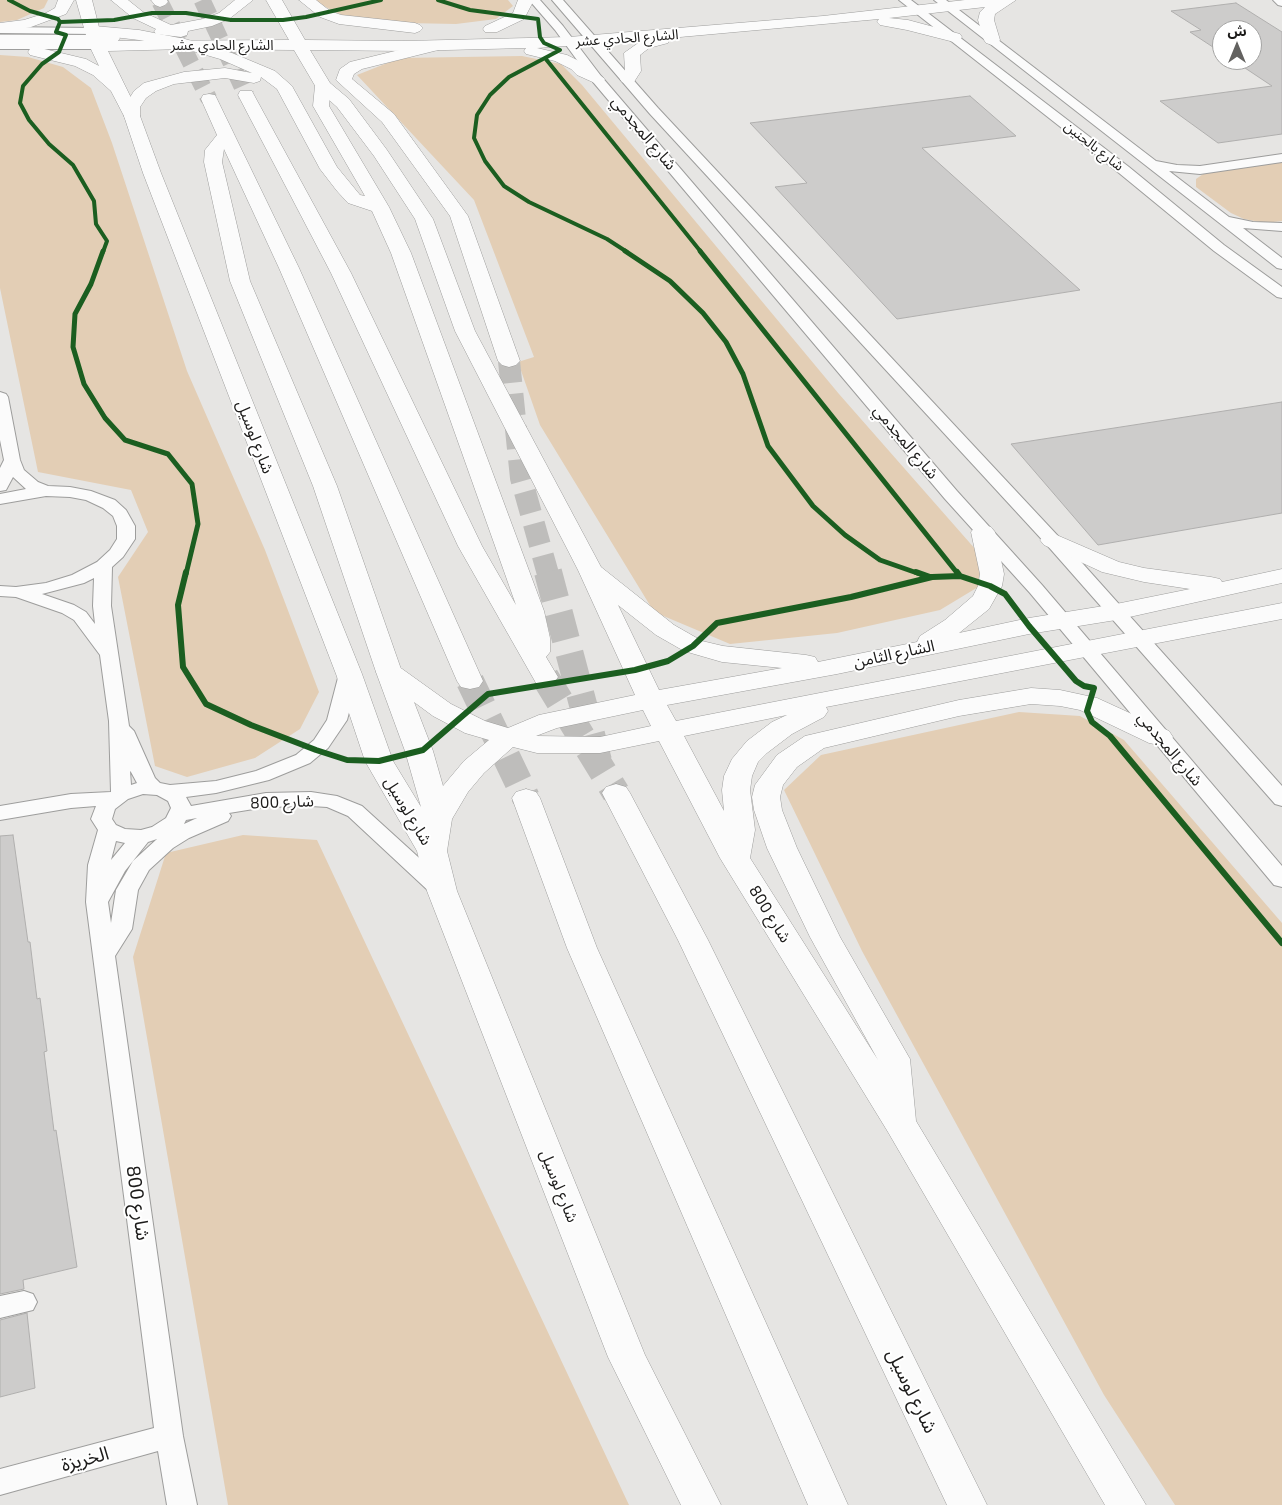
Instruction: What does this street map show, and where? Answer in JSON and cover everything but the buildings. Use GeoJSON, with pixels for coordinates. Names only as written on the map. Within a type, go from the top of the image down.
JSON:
{"type":"FeatureCollection","features":[{"type":"Feature","properties":{"kind":"main road"},"geometry":{"type":"LineString","coordinates":[[0,29],[26,24],[51,16],[61,11],[66,0]]}},
{"type":"Feature","properties":{"kind":"main road","name":"شارع لوسيل"},"geometry":{"type":"LineString","coordinates":[[84,0],[96,39],[132,116],[152,173],[349,674],[378,761],[432,851],[442,891],[627,1357],[701,1505]]}},
{"type":"Feature","properties":{"kind":"main road"},"geometry":{"type":"LineString","coordinates":[[119,0],[134,13],[170,30],[214,39]]}},
{"type":"Feature","properties":{"kind":"main road"},"geometry":{"type":"LineString","coordinates":[[0,40],[96,39],[139,35],[195,26],[220,18],[234,10],[245,0]]}},
{"type":"Feature","properties":{"kind":"main road"},"geometry":{"type":"LineString","coordinates":[[274,0],[283,20],[323,86],[343,103],[381,154],[424,219],[464,332],[590,570],[634,670],[650,700]]}},
{"type":"Feature","properties":{"kind":"main road"},"geometry":{"type":"LineString","coordinates":[[307,0],[325,14],[339,19],[415,28]]}},
{"type":"Feature","properties":{"kind":"main road"},"geometry":{"type":"LineString","coordinates":[[492,37],[519,16],[526,0]]}},
{"type":"Feature","properties":{"kind":"main road"},"geometry":{"type":"LineString","coordinates":[[852,3],[879,0]]}},
{"type":"Feature","properties":{"kind":"main road","name":"الشارع الحادي عشر"},"geometry":{"type":"LineString","coordinates":[[96,39],[185,44],[415,28],[443,34],[492,37],[580,26],[780,18],[823,21],[926,2],[1004,0]]}},
{"type":"Feature","properties":{"kind":"main road"},"geometry":{"type":"LineString","coordinates":[[992,40],[986,20],[988,12],[996,5],[1008,0]]}},
{"type":"Feature","properties":{"kind":"main road"},"geometry":{"type":"LineString","coordinates":[[780,18],[926,2]]}},
{"type":"Feature","properties":{"kind":"main road","name":"الشارع الحادي عشر"},"geometry":{"type":"LineString","coordinates":[[96,39],[170,30],[295,37],[443,34],[569,42],[685,34],[780,18]]}},
{"type":"Feature","properties":{"kind":"main road"},"geometry":{"type":"LineString","coordinates":[[823,21],[898,23],[954,37]]}},
{"type":"Feature","properties":{"kind":"main road"},"geometry":{"type":"LineString","coordinates":[[140,61],[158,52],[185,44],[214,39],[430,36],[443,34]]}},
{"type":"Feature","properties":{"kind":"main road"},"geometry":{"type":"LineString","coordinates":[[443,34],[356,65],[346,72],[344,80],[388,118],[459,216],[509,361]]}},
{"type":"Feature","properties":{"kind":"main road"},"geometry":{"type":"LineString","coordinates":[[628,79],[633,71],[632,53],[639,47],[685,34]]}},
{"type":"Feature","properties":{"kind":"main road"},"geometry":{"type":"LineString","coordinates":[[139,35],[185,44],[248,64],[269,74],[284,86],[329,169],[343,188],[354,199],[380,207]]}},
{"type":"Feature","properties":{"kind":"main road"},"geometry":{"type":"LineString","coordinates":[[492,37],[550,55],[576,66],[597,79]]}},
{"type":"Feature","properties":{"kind":"main road"},"geometry":{"type":"LineString","coordinates":[[0,47],[75,60],[99,72],[120,89],[127,71]]}},
{"type":"Feature","properties":{"kind":"main road"},"geometry":{"type":"LineString","coordinates":[[132,116],[132,106],[140,95],[150,87],[184,77],[225,73],[247,76],[284,86]]}},
{"type":"Feature","properties":{"kind":"main road"},"geometry":{"type":"LineString","coordinates":[[246,95],[342,273],[470,546],[541,670],[538,638],[531,611],[401,253],[380,207],[321,106],[323,86]]}},
{"type":"Feature","properties":{"kind":"main road"},"geometry":{"type":"LineString","coordinates":[[209,99],[289,268],[470,681]]}},
{"type":"Feature","properties":{"kind":"main road"},"geometry":{"type":"LineString","coordinates":[[226,136],[214,150],[213,162],[240,281],[325,486],[351,566],[419,751],[438,819]]}},
{"type":"Feature","properties":{"kind":"main road"},"geometry":{"type":"LineString","coordinates":[[912,650],[954,625],[980,604],[985,597],[990,586],[992,574],[983,532]]}},
{"type":"Feature","properties":{"kind":"main road"},"geometry":{"type":"LineString","coordinates":[[1052,540],[1111,567],[1178,580],[1230,586]]}},
{"type":"Feature","properties":{"kind":"main road"},"geometry":{"type":"LineString","coordinates":[[590,570],[665,630],[693,646],[722,654],[837,666]]}},
{"type":"Feature","properties":{"kind":"main road","name":"الشارع الثامن"},"geometry":{"type":"LineString","coordinates":[[432,851],[438,819],[456,788],[474,768],[507,738],[549,721],[650,700],[837,666],[1062,620],[1116,612],[1282,576]]}},
{"type":"Feature","properties":{"kind":"main road","name":"الشارع الثامن"},"geometry":{"type":"LineString","coordinates":[[389,672],[459,720],[507,738],[537,745],[600,745],[845,695],[1282,611]]}},
{"type":"Feature","properties":{"kind":"main road"},"geometry":{"type":"LineString","coordinates":[[735,858],[741,830],[736,790],[738,776],[746,759],[757,746],[782,728],[845,695]]}},
{"type":"Feature","properties":{"kind":"main road"},"geometry":{"type":"LineString","coordinates":[[900,1123],[894,1058],[824,937],[782,848],[766,797],[769,785],[775,775],[787,761],[815,742],[959,708],[1031,696],[1060,698],[1088,704],[1159,737]]}},
{"type":"Feature","properties":{"kind":"main road","name":"شارع 800"},"geometry":{"type":"LineString","coordinates":[[650,700],[735,858],[900,1123],[1126,1505]]}},
{"type":"Feature","properties":{"kind":"main road","name":"شارع لوسيل"},"geometry":{"type":"LineString","coordinates":[[616,793],[693,940],[967,1505]]}},
{"type":"Feature","properties":{"kind":"main road"},"geometry":{"type":"LineString","coordinates":[[526,798],[582,948],[828,1505]]}},
{"type":"Feature","properties":{"kind":"street","name":"شارع المجدمي"},"geometry":{"type":"LineString","coordinates":[[534,0],[559,28],[597,79],[983,532],[1036,589],[1159,737],[1282,880]]}},
{"type":"Feature","properties":{"kind":"street","name":"شارع المجدمي"},"geometry":{"type":"LineString","coordinates":[[557,0],[661,118],[1142,639],[1282,800]]}},
{"type":"Feature","properties":{"kind":"street"},"geometry":{"type":"LineString","coordinates":[[1278,0],[1282,2]]}},
{"type":"Feature","properties":{"kind":"street","name":"شارع بالحنين"},"geometry":{"type":"LineString","coordinates":[[926,2],[954,37],[1124,170],[1219,248],[1282,294]]}},
{"type":"Feature","properties":{"kind":"street","name":"شارع بالحنين"},"geometry":{"type":"LineString","coordinates":[[926,2],[992,40],[1282,265]]}},
{"type":"Feature","properties":{"kind":"street"},"geometry":{"type":"LineString","coordinates":[[0,29],[96,39]]}},
{"type":"Feature","properties":{"kind":"street"},"geometry":{"type":"LineString","coordinates":[[0,47],[96,39]]}},
{"type":"Feature","properties":{"kind":"street"},"geometry":{"type":"LineString","coordinates":[[1152,164],[1177,169],[1200,170],[1282,158]]}},
{"type":"Feature","properties":{"kind":"street"},"geometry":{"type":"LineString","coordinates":[[1182,188],[1186,176],[1200,170]]}},
{"type":"Feature","properties":{"kind":"street"},"geometry":{"type":"LineString","coordinates":[[1222,220],[1253,226],[1278,227]]}},
{"type":"Feature","properties":{"kind":"street"},"geometry":{"type":"LineString","coordinates":[[1261,249],[1263,236],[1278,227]]}},
{"type":"Feature","properties":{"kind":"street"},"geometry":{"type":"LineString","coordinates":[[0,398],[12,460],[23,479],[46,491]]}},
{"type":"Feature","properties":{"kind":"street"},"geometry":{"type":"LineString","coordinates":[[0,486],[12,460]]}},
{"type":"Feature","properties":{"kind":"street"},"geometry":{"type":"LineString","coordinates":[[0,499],[46,491],[70,492],[91,496],[109,504],[120,514],[126,526],[126,539],[117,553],[103,566],[78,579],[48,588],[8,591]]}},
{"type":"Feature","properties":{"kind":"street","name":"شارع 800"},"geometry":{"type":"LineString","coordinates":[[103,566],[102,596],[119,721],[111,809],[99,865],[97,902],[169,1436],[182,1505]]}},
{"type":"Feature","properties":{"kind":"street","name":"شارع 800"},"geometry":{"type":"LineString","coordinates":[[8,591],[68,609],[80,616],[110,655]]}},
{"type":"Feature","properties":{"kind":"street","name":"شارع 800"},"geometry":{"type":"LineString","coordinates":[[119,721],[147,782],[161,790],[216,786],[262,776],[303,759],[321,744],[337,720],[349,674]]}},
{"type":"Feature","properties":{"kind":"street"},"geometry":{"type":"LineString","coordinates":[[0,827],[67,813],[111,809],[132,790],[161,790],[180,801],[179,815],[168,827],[141,837],[122,836],[111,809]]}},
{"type":"Feature","properties":{"kind":"street"},"geometry":{"type":"LineString","coordinates":[[104,955],[118,938],[127,890],[132,878],[152,854],[174,838],[199,824],[266,800]]}},
{"type":"Feature","properties":{"kind":"street","name":"شارع 800"},"geometry":{"type":"LineString","coordinates":[[179,815],[266,800],[330,801],[355,811],[442,891]]}},
{"type":"Feature","properties":{"kind":"street"},"geometry":{"type":"LineString","coordinates":[[0,813],[71,801],[111,809]]}},
{"type":"Feature","properties":{"kind":"street"},"geometry":{"type":"LineString","coordinates":[[97,902],[116,868],[141,837]]}},
{"type":"Feature","properties":{"kind":"street","name":"الخريزة"},"geometry":{"type":"LineString","coordinates":[[0,1482],[169,1436]]}},
{"type":"Feature","properties":{"kind":"shaded area"},"geometry":{"type":"Polygon","coordinates":[[[0,0],[48,0],[44,8],[17,20],[0,22],[0,0]]]}},
{"type":"Feature","properties":{"kind":"shaded area"},"geometry":{"type":"Polygon","coordinates":[[[317,0],[508,0],[513,6],[496,19],[456,24],[406,23],[347,18],[318,3],[317,0]]]}},
{"type":"Feature","properties":{"kind":"shaded area"},"geometry":{"type":"Polygon","coordinates":[[[0,55],[28,57],[63,67],[91,88],[112,143],[187,371],[265,550],[319,692],[300,729],[255,758],[187,777],[155,766],[118,577],[148,532],[131,490],[38,472],[0,288],[0,55]]]}},
{"type":"Feature","properties":{"kind":"shaded area"},"geometry":{"type":"Polygon","coordinates":[[[522,56],[561,64],[582,85],[839,394],[998,575],[940,610],[837,633],[730,644],[654,612],[540,425],[518,362],[534,357],[474,200],[357,75],[400,58],[522,56]]]}},
{"type":"Feature","properties":{"kind":"shaded area"},"geometry":{"type":"Polygon","coordinates":[[[1282,162],[1282,221],[1265,223],[1244,219],[1231,213],[1196,187],[1196,179],[1206,172],[1282,162]]]}},
{"type":"Feature","properties":{"kind":"shaded area"},"geometry":{"type":"Polygon","coordinates":[[[1019,712],[1080,716],[1124,740],[1282,923],[1282,1505],[1175,1505],[1104,1395],[862,951],[784,790],[821,755],[1019,712]]]}},
{"type":"Feature","properties":{"kind":"shaded area"},"geometry":{"type":"Polygon","coordinates":[[[243,835],[317,840],[629,1505],[228,1505],[133,957],[166,853],[243,835]]]}},
{"type":"Feature","properties":{"kind":"tunnel"},"geometry":{"type":"LineString","coordinates":[[202,0],[246,95]]}},
{"type":"Feature","properties":{"kind":"tunnel"},"geometry":{"type":"LineString","coordinates":[[160,2],[209,99]]}},
{"type":"Feature","properties":{"kind":"tunnel"},"geometry":{"type":"LineString","coordinates":[[509,361],[521,478],[548,574]]}},
{"type":"Feature","properties":{"kind":"tunnel"},"geometry":{"type":"LineString","coordinates":[[548,572],[598,761]]}},
{"type":"Feature","properties":{"kind":"tunnel"},"geometry":{"type":"LineString","coordinates":[[545,677],[616,793]]}},
{"type":"Feature","properties":{"kind":"tunnel"},"geometry":{"type":"LineString","coordinates":[[470,681],[526,798]]}},
{"type":"Feature","properties":{"kind":"cycle path"},"geometry":{"type":"LineString","coordinates":[[9,0],[30,11],[58,19],[60,22],[114,20],[152,13],[186,13],[231,20],[283,20],[306,17],[381,0]]}},
{"type":"Feature","properties":{"kind":"cycle path"},"geometry":{"type":"LineString","coordinates":[[438,0],[470,10],[538,19],[540,37],[544,43],[560,50],[509,77],[490,95],[477,115],[474,138],[485,161],[504,186],[529,202],[607,239],[670,281],[703,313],[726,342],[743,374],[768,446],[813,506],[845,535],[880,560],[930,577]]}},
{"type":"Feature","properties":{"kind":"cycle path"},"geometry":{"type":"LineString","coordinates":[[60,22],[56,32],[66,35],[59,52],[42,64],[23,86],[20,103],[29,120],[49,144],[73,165],[94,201],[96,224],[107,241],[91,284],[75,314],[73,347],[84,384],[105,418],[125,440],[168,454],[192,484],[198,524],[178,605],[183,667],[206,704],[251,725],[316,750],[347,760],[379,761],[423,750],[488,694],[635,670],[668,661],[693,646],[717,623],[851,597],[932,577],[960,576],[990,586],[1005,594],[1029,626],[1076,681],[1084,686],[1094,688],[1087,711],[1092,722],[1110,736],[1282,943]]}},
{"type":"Feature","properties":{"kind":"cycle path"},"geometry":{"type":"LineString","coordinates":[[545,58],[960,576]]}}]}
